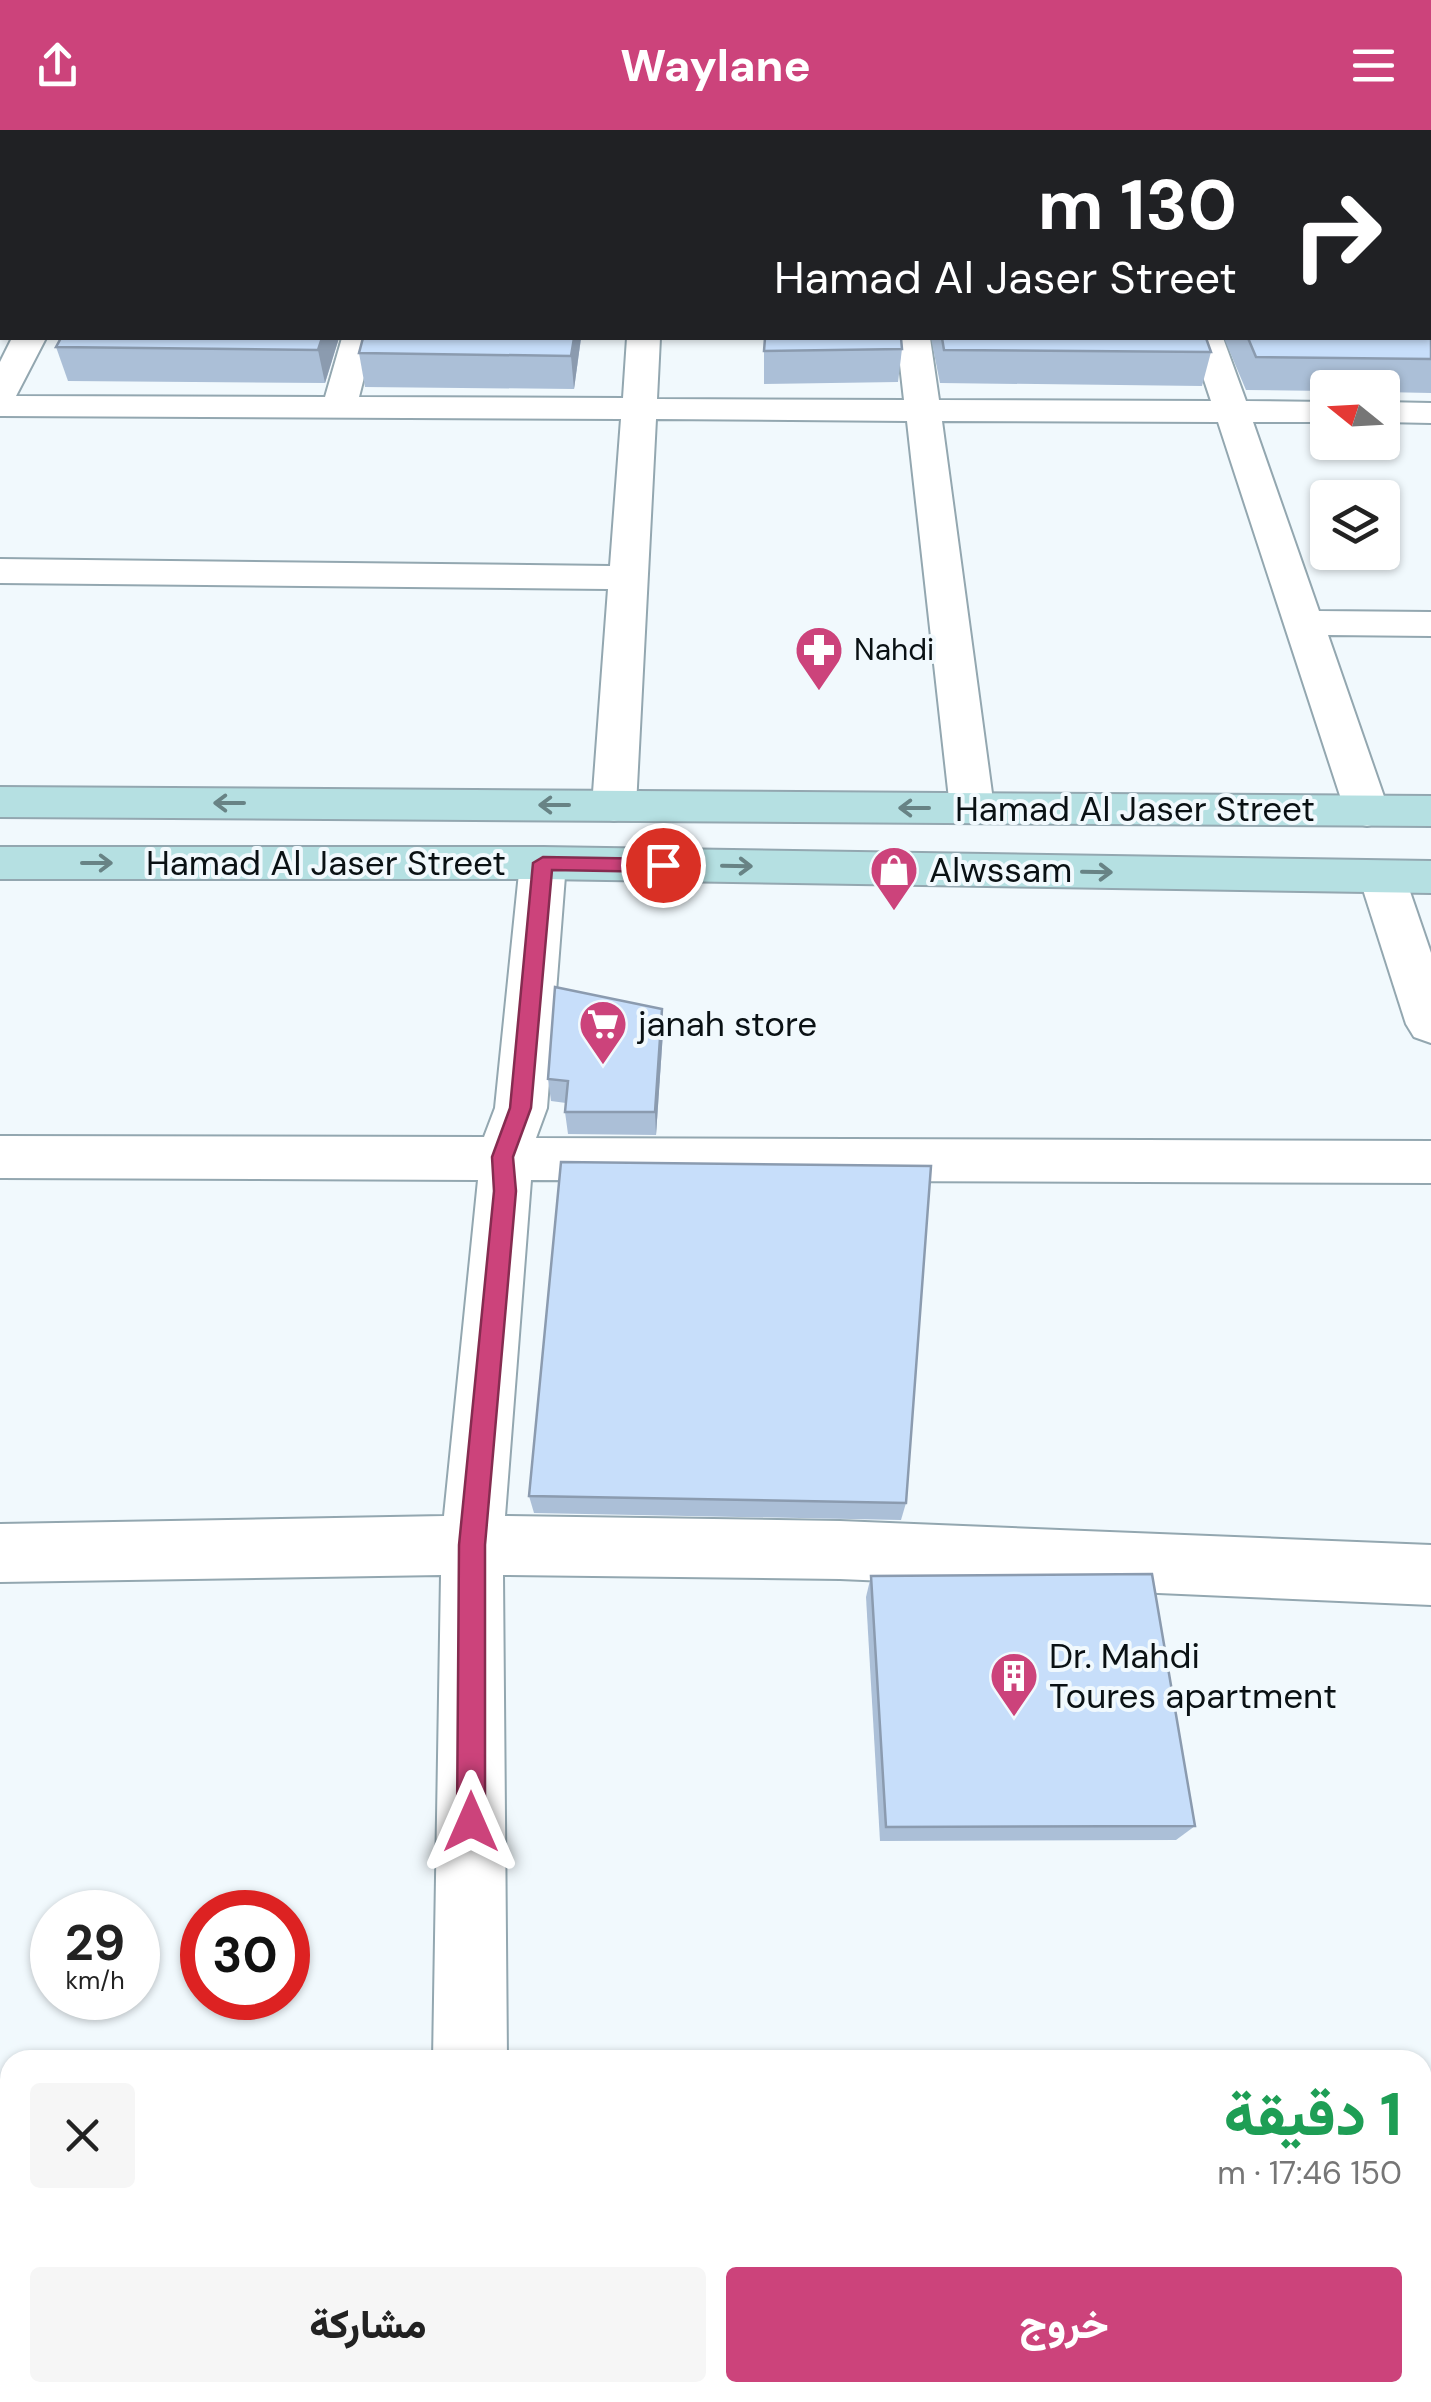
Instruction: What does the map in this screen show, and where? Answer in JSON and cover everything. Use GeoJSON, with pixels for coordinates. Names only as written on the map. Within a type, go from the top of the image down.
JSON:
{"type":"FeatureCollection","features":[{"type":"Feature","properties":{"kind":"street"},"geometry":{"type":"LineString","coordinates":[[0,394],[28,340]]}},
{"type":"Feature","properties":{"kind":"street"},"geometry":{"type":"LineString","coordinates":[[339,408],[357,340]]}},
{"type":"Feature","properties":{"kind":"street"},"geometry":{"type":"LineString","coordinates":[[614,806],[644,340]]}},
{"type":"Feature","properties":{"kind":"street"},"geometry":{"type":"LineString","coordinates":[[914,340],[972,808]]}},
{"type":"Feature","properties":{"kind":"street"},"geometry":{"type":"LineString","coordinates":[[1208,340],[1367,811]]}},
{"type":"Feature","properties":{"kind":"street"},"geometry":{"type":"LineString","coordinates":[[0,406],[1310,412]]}},
{"type":"Feature","properties":{"kind":"street"},"geometry":{"type":"LineString","coordinates":[[1400,412],[1431,412]]}},
{"type":"Feature","properties":{"kind":"street"},"geometry":{"type":"LineString","coordinates":[[0,571],[628,578]]}},
{"type":"Feature","properties":{"kind":"street"},"geometry":{"type":"LineString","coordinates":[[1303,623],[1431,624]]}},
{"type":"Feature","properties":{"kind":"street","name":"Hamad Al Jaser Street"},"geometry":{"type":"LineString","coordinates":[[0,802],[1431,811]]}},
{"type":"Feature","properties":{"kind":"street","name":"Hamad Al Jaser Street"},"geometry":{"type":"LineString","coordinates":[[0,863],[543,863],[1431,877]]}},
{"type":"Feature","properties":{"kind":"street"},"geometry":{"type":"LineString","coordinates":[[470,2050],[472,1545],[505,1191],[502,1157],[520,1108],[543,863]]}},
{"type":"Feature","properties":{"kind":"street"},"geometry":{"type":"LineString","coordinates":[[1382,877],[1431,1024]]}},
{"type":"Feature","properties":{"kind":"street"},"geometry":{"type":"LineString","coordinates":[[0,1157],[1431,1162]]}},
{"type":"Feature","properties":{"kind":"street"},"geometry":{"type":"LineString","coordinates":[[0,1552],[472,1545],[840,1550],[1431,1575]]}},
{"type":"Feature","properties":{"kind":"building"},"geometry":{"type":"Polygon","coordinates":[[[60,340],[321,340],[318,350],[56,347],[60,340]]]}},
{"type":"Feature","properties":{"kind":"building"},"geometry":{"type":"Polygon","coordinates":[[[362,340],[574,340],[571,356],[359,353],[362,340]]]}},
{"type":"Feature","properties":{"kind":"building"},"geometry":{"type":"Polygon","coordinates":[[[765,340],[901,340],[902,349],[764,351],[765,340]]]}},
{"type":"Feature","properties":{"kind":"building"},"geometry":{"type":"Polygon","coordinates":[[[942,340],[1207,340],[1211,352],[944,350],[942,340]]]}},
{"type":"Feature","properties":{"kind":"building"},"geometry":{"type":"Polygon","coordinates":[[[1249,340],[1431,340],[1431,359],[1256,357],[1249,340]]]}},
{"type":"Feature","properties":{"kind":"building","name":"janah store"},"geometry":{"type":"Polygon","coordinates":[[[555,987],[662,1009],[655,1112],[565,1112],[568,1081],[548,1079],[555,987]]]}},
{"type":"Feature","properties":{"kind":"building"},"geometry":{"type":"Polygon","coordinates":[[[561,1162],[931,1166],[906,1503],[529,1496],[561,1162]]]}},
{"type":"Feature","properties":{"kind":"building","name":"Dr. Mahdi Toures apartment"},"geometry":{"type":"Polygon","coordinates":[[[1152,1574],[1195,1826],[886,1827],[871,1576],[1152,1574]]]}},
{"type":"Feature","properties":{"kind":"place","name":"Nahdi"},"geometry":{"type":"Point","coordinates":[819,692]}},
{"type":"Feature","properties":{"kind":"place","name":"Alwssam"},"geometry":{"type":"Point","coordinates":[894,912]}},
{"type":"Feature","properties":{"kind":"place","name":"janah store"},"geometry":{"type":"Point","coordinates":[603,1066]}},
{"type":"Feature","properties":{"kind":"place","name":"Dr. Mahdi Toures apartment"},"geometry":{"type":"Point","coordinates":[1014,1718]}},
{"type":"Feature","properties":{"kind":"route"},"geometry":{"type":"LineString","coordinates":[[471,1822],[472,1545],[505,1191],[502,1157],[520,1108],[543,863],[663,865]]}}]}
